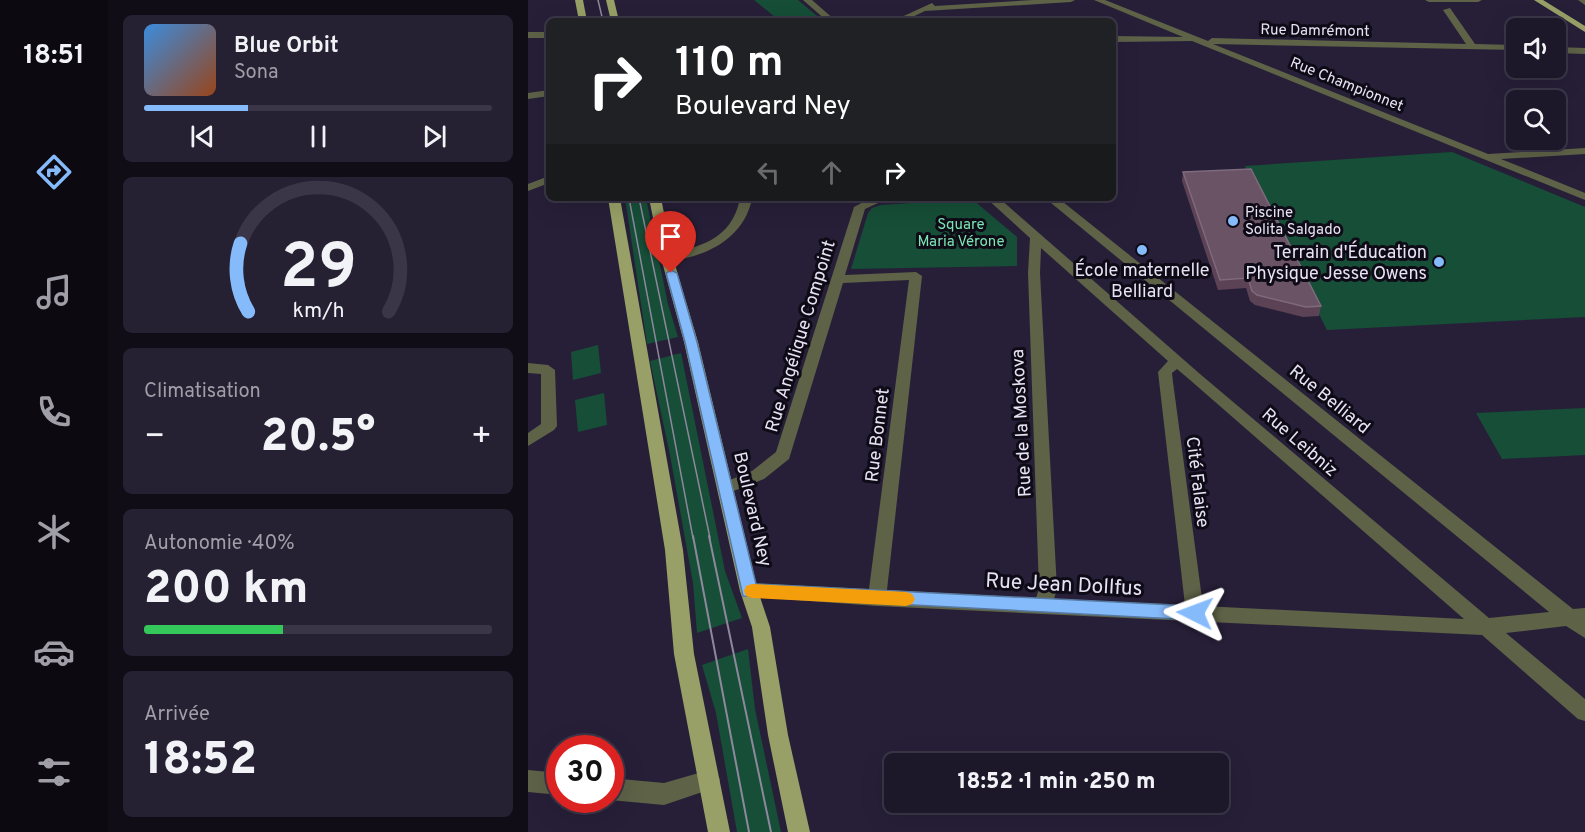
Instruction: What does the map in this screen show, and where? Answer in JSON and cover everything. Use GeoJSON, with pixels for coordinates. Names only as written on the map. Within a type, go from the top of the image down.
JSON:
{"type":"FeatureCollection","features":[{"type":"Feature","properties":{"kind":"main road"},"geometry":{"type":"LineString","coordinates":[[579,0],[582,18]]}},
{"type":"Feature","properties":{"kind":"main road"},"geometry":{"type":"LineString","coordinates":[[610,0],[614,18]]}},
{"type":"Feature","properties":{"kind":"main road"},"geometry":{"type":"LineString","coordinates":[[1538,0],[1585,30]]}},
{"type":"Feature","properties":{"kind":"main road"},"geometry":{"type":"LineString","coordinates":[[615,201],[674,550],[684,654],[719,832]]}},
{"type":"Feature","properties":{"kind":"main road","name":"Boulevard Ney"},"geometry":{"type":"LineString","coordinates":[[656,201],[667,258],[691,342],[749,591],[761,627],[778,735],[799,832]]}},
{"type":"Feature","properties":{"kind":"street"},"geometry":{"type":"LineString","coordinates":[[807,0],[828,18]]}},
{"type":"Feature","properties":{"kind":"street"},"geometry":{"type":"LineString","coordinates":[[904,18],[942,0]]}},
{"type":"Feature","properties":{"kind":"street"},"geometry":{"type":"LineString","coordinates":[[925,9],[1071,0]]}},
{"type":"Feature","properties":{"kind":"street","name":"Rue Championnet"},"geometry":{"type":"LineString","coordinates":[[1098,0],[1585,197]]}},
{"type":"Feature","properties":{"kind":"street"},"geometry":{"type":"LineString","coordinates":[[1430,1],[1478,0]]}},
{"type":"Feature","properties":{"kind":"street"},"geometry":{"type":"LineString","coordinates":[[1448,10],[1472,47]]}},
{"type":"Feature","properties":{"kind":"street"},"geometry":{"type":"LineString","coordinates":[[528,35],[546,35]]}},
{"type":"Feature","properties":{"kind":"street","name":"Rue Damrémont"},"geometry":{"type":"LineString","coordinates":[[1116,39],[1506,48]]}},
{"type":"Feature","properties":{"kind":"street"},"geometry":{"type":"LineString","coordinates":[[1566,50],[1585,51]]}},
{"type":"Feature","properties":{"kind":"street"},"geometry":{"type":"LineString","coordinates":[[528,96],[546,93]]}},
{"type":"Feature","properties":{"kind":"street"},"geometry":{"type":"LineString","coordinates":[[1487,157],[1585,150]]}},
{"type":"Feature","properties":{"kind":"street"},"geometry":{"type":"LineString","coordinates":[[528,188],[546,180]]}},
{"type":"Feature","properties":{"kind":"street"},"geometry":{"type":"LineString","coordinates":[[667,258],[718,244],[726,238],[745,207],[746,201]]}},
{"type":"Feature","properties":{"kind":"street","name":"Rue Angélique Compoint"},"geometry":{"type":"LineString","coordinates":[[726,488],[758,475],[783,455],[860,207],[868,202],[878,201]]}},
{"type":"Feature","properties":{"kind":"street","name":"Rue Leibniz"},"geometry":{"type":"LineString","coordinates":[[995,201],[1177,362],[1585,712]]}},
{"type":"Feature","properties":{"kind":"street","name":"Rue Belliard"},"geometry":{"type":"LineString","coordinates":[[1055,201],[1580,621]]}},
{"type":"Feature","properties":{"kind":"street","name":"Rue de la Moskova"},"geometry":{"type":"LineString","coordinates":[[1036,237],[1034,273],[1048,589],[1042,606]]}},
{"type":"Feature","properties":{"kind":"street","name":"Rue Bonnet"},"geometry":{"type":"LineString","coordinates":[[838,279],[916,276],[877,598]]}},
{"type":"Feature","properties":{"kind":"street","name":"Cité Falaise"},"geometry":{"type":"LineString","coordinates":[[1177,362],[1165,372],[1195,613]]}},
{"type":"Feature","properties":{"kind":"street"},"geometry":{"type":"LineString","coordinates":[[528,368],[548,370],[549,426],[528,440]]}},
{"type":"Feature","properties":{"kind":"street","name":"Rue Jean Dollfus"},"geometry":{"type":"LineString","coordinates":[[749,591],[1485,627],[1580,621]]}},
{"type":"Feature","properties":{"kind":"street"},"geometry":{"type":"LineString","coordinates":[[624,790],[664,794],[708,780]]}},
{"type":"Feature","properties":{"kind":"street"},"geometry":{"type":"LineString","coordinates":[[528,781],[546,783]]}},
{"type":"Feature","properties":{"kind":"green space"},"geometry":{"type":"Polygon","coordinates":[[[754,0],[798,0],[819,18],[776,18],[754,0]]]}},
{"type":"Feature","properties":{"kind":"green space","name":"Terrain d'Éducation Physique Jesse Owens"},"geometry":{"type":"Polygon","coordinates":[[[1452,152],[1585,207],[1585,317],[1327,330],[1245,166],[1452,152]]]}},
{"type":"Feature","properties":{"kind":"green space"},"geometry":{"type":"Polygon","coordinates":[[[625,201],[647,201],[668,304],[678,337],[647,344],[625,201]]]}},
{"type":"Feature","properties":{"kind":"green space","name":"Square Maria Vérone"},"geometry":{"type":"Polygon","coordinates":[[[974,201],[1017,237],[1017,266],[851,269],[868,213],[872,208],[881,205],[974,201]]]}},
{"type":"Feature","properties":{"kind":"green space"},"geometry":{"type":"Polygon","coordinates":[[[598,345],[601,373],[573,380],[571,352],[598,345]]]}},
{"type":"Feature","properties":{"kind":"green space"},"geometry":{"type":"Polygon","coordinates":[[[681,353],[725,571],[742,618],[697,633],[693,583],[650,361],[681,353]]]}},
{"type":"Feature","properties":{"kind":"green space"},"geometry":{"type":"Polygon","coordinates":[[[604,393],[607,425],[578,432],[575,400],[604,393]]]}},
{"type":"Feature","properties":{"kind":"green space"},"geometry":{"type":"Polygon","coordinates":[[[1585,408],[1585,455],[1502,459],[1476,413],[1585,408]]]}},
{"type":"Feature","properties":{"kind":"green space"},"geometry":{"type":"Polygon","coordinates":[[[748,649],[755,709],[781,832],[737,832],[716,713],[702,665],[748,649]]]}},
{"type":"Feature","properties":{"kind":"building","name":"Piscine Solita Salgado"},"geometry":{"type":"Polygon","coordinates":[[[1251,169],[1321,306],[1306,307],[1257,295],[1252,291],[1248,278],[1220,280],[1183,172],[1251,169]]]}},
{"type":"Feature","properties":{"kind":"tram line"},"geometry":{"type":"LineString","coordinates":[[598,0],[602,18]]}},
{"type":"Feature","properties":{"kind":"tram line"},"geometry":{"type":"LineString","coordinates":[[630,201],[693,538]]}},
{"type":"Feature","properties":{"kind":"tram line"},"geometry":{"type":"LineString","coordinates":[[640,201],[710,538]]}},
{"type":"Feature","properties":{"kind":"tram line"},"geometry":{"type":"LineString","coordinates":[[693,536],[749,832]]}},
{"type":"Feature","properties":{"kind":"tram line"},"geometry":{"type":"LineString","coordinates":[[709,536],[771,832]]}},
{"type":"Feature","properties":{"kind":"slow traffic"},"geometry":{"type":"LineString","coordinates":[[752,591],[906,599]]}},
{"type":"Feature","properties":{"kind":"place","name":"Piscine Solita Salgado"},"geometry":{"type":"Point","coordinates":[1233,221]}},
{"type":"Feature","properties":{"kind":"place","name":"École maternelle Belliard"},"geometry":{"type":"Point","coordinates":[1142,250]}},
{"type":"Feature","properties":{"kind":"place","name":"Terrain d'Éducation Physique Jesse Owens"},"geometry":{"type":"Point","coordinates":[1439,262]}},
{"type":"Feature","properties":{"kind":"route"},"geometry":{"type":"LineString","coordinates":[[671,273],[691,342],[749,591],[1195,613]]}}]}
